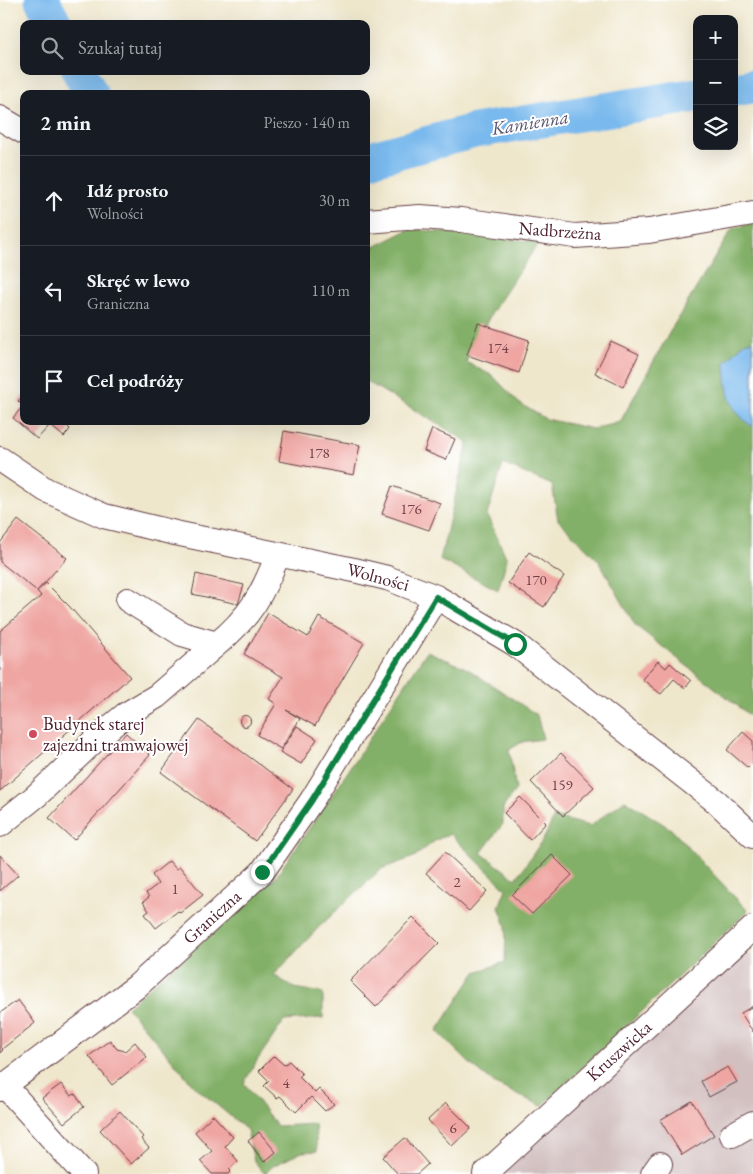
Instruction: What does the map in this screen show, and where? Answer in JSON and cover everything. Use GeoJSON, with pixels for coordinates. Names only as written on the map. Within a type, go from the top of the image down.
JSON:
{"type":"FeatureCollection","features":[{"type":"Feature","properties":{"kind":"street"},"geometry":{"type":"LineString","coordinates":[[0,118],[20,130]]}},
{"type":"Feature","properties":{"kind":"street","name":"Nadbrzeżna"},"geometry":{"type":"LineString","coordinates":[[370,220],[420,216],[575,236],[650,231],[753,213]]}},
{"type":"Feature","properties":{"kind":"street","name":"Wolności"},"geometry":{"type":"LineString","coordinates":[[0,459],[46,490],[104,516],[174,533],[387,578],[436,597],[515,644],[717,802],[753,836]]}},
{"type":"Feature","properties":{"kind":"street"},"geometry":{"type":"LineString","coordinates":[[0,825],[36,796],[96,739],[125,715],[157,696],[237,628],[266,584],[278,554]]}},
{"type":"Feature","properties":{"kind":"street","name":"Graniczna"},"geometry":{"type":"LineString","coordinates":[[3,1087],[136,987],[262,872],[312,800],[436,597]]}},
{"type":"Feature","properties":{"kind":"street"},"geometry":{"type":"LineString","coordinates":[[128,600],[182,634],[217,644]]}},
{"type":"Feature","properties":{"kind":"street","name":"Kruszwicka"},"geometry":{"type":"LineString","coordinates":[[485,1174],[753,928]]}},
{"type":"Feature","properties":{"kind":"street"},"geometry":{"type":"LineString","coordinates":[[3,1087],[84,1174]]}},
{"type":"Feature","properties":{"kind":"street"},"geometry":{"type":"LineString","coordinates":[[732,1135],[753,1123]]}},
{"type":"Feature","properties":{"kind":"shaded area"},"geometry":{"type":"Polygon","coordinates":[[[747,950],[753,959],[753,1174],[502,1174],[740,953],[747,950]]]}},
{"type":"Feature","properties":{"kind":"green space"},"geometry":{"type":"Polygon","coordinates":[[[753,223],[753,718],[635,625],[599,561],[558,520],[552,485],[503,464],[487,515],[507,559],[498,590],[440,560],[468,442],[370,383],[370,249],[410,229],[539,242],[491,314],[466,362],[493,376],[519,403],[546,419],[593,429],[620,422],[672,328],[732,229],[753,223]]]}},
{"type":"Feature","properties":{"kind":"green space"},"geometry":{"type":"Polygon","coordinates":[[[427,651],[468,669],[537,715],[543,739],[522,742],[509,750],[516,789],[503,808],[503,824],[481,853],[516,879],[544,838],[554,817],[590,826],[625,800],[671,829],[748,911],[542,1106],[495,1084],[469,1063],[437,1031],[476,972],[505,962],[506,926],[499,907],[506,889],[450,834],[436,840],[414,857],[381,869],[319,927],[274,975],[294,988],[323,993],[323,1018],[284,1021],[244,1083],[277,1126],[315,1124],[317,1151],[302,1152],[273,1166],[265,1174],[254,1161],[247,1130],[194,1086],[127,1007],[275,878],[427,651]]]}},
{"type":"Feature","properties":{"kind":"water"},"geometry":{"type":"Polygon","coordinates":[[[753,341],[753,427],[744,420],[733,406],[728,391],[725,363],[744,343],[753,341]]]}},
{"type":"Feature","properties":{"kind":"building"},"geometry":{"type":"Polygon","coordinates":[[[478,323],[529,340],[519,373],[467,355],[478,323]]]}},
{"type":"Feature","properties":{"kind":"building"},"geometry":{"type":"Polygon","coordinates":[[[611,341],[639,354],[623,387],[595,373],[611,341]]]}},
{"type":"Feature","properties":{"kind":"building"},"geometry":{"type":"Polygon","coordinates":[[[20,410],[20,424],[13,418],[20,410]]]}},
{"type":"Feature","properties":{"kind":"building"},"geometry":{"type":"Polygon","coordinates":[[[21,425],[50,425],[37,439],[21,425]]]}},
{"type":"Feature","properties":{"kind":"building"},"geometry":{"type":"Polygon","coordinates":[[[50,425],[66,425],[70,429],[64,437],[50,425]]]}},
{"type":"Feature","properties":{"kind":"building"},"geometry":{"type":"Polygon","coordinates":[[[432,429],[455,439],[446,460],[424,451],[432,429]]]}},
{"type":"Feature","properties":{"kind":"building"},"geometry":{"type":"Polygon","coordinates":[[[284,431],[360,445],[354,475],[279,461],[284,431]]]}},
{"type":"Feature","properties":{"kind":"building"},"geometry":{"type":"Polygon","coordinates":[[[392,486],[440,503],[429,530],[382,514],[392,486]]]}},
{"type":"Feature","properties":{"kind":"building"},"geometry":{"type":"Polygon","coordinates":[[[18,520],[67,558],[37,591],[0,562],[0,543],[18,520]]]}},
{"type":"Feature","properties":{"kind":"building"},"geometry":{"type":"Polygon","coordinates":[[[529,552],[564,576],[544,607],[508,583],[529,552]]]}},
{"type":"Feature","properties":{"kind":"building"},"geometry":{"type":"Polygon","coordinates":[[[196,574],[244,585],[238,604],[192,594],[196,574]]]}},
{"type":"Feature","properties":{"kind":"building","name":"Budynek starej zajezdni tramwajowej"},"geometry":{"type":"Polygon","coordinates":[[[46,583],[70,607],[130,677],[0,791],[0,631],[41,596],[37,591],[46,583]]]}},
{"type":"Feature","properties":{"kind":"building"},"geometry":{"type":"Polygon","coordinates":[[[268,613],[308,637],[319,617],[364,643],[315,726],[286,710],[300,719],[281,749],[257,735],[276,704],[269,699],[283,677],[244,654],[268,613]]]}},
{"type":"Feature","properties":{"kind":"building"},"geometry":{"type":"Polygon","coordinates":[[[658,661],[666,668],[670,663],[691,681],[685,688],[674,679],[661,694],[642,679],[658,661]]]}},
{"type":"Feature","properties":{"kind":"building"},"geometry":{"type":"Polygon","coordinates":[[[245,715],[251,721],[245,727],[239,721],[245,715]]]}},
{"type":"Feature","properties":{"kind":"building"},"geometry":{"type":"Polygon","coordinates":[[[199,720],[293,789],[255,841],[161,772],[199,720]]]}},
{"type":"Feature","properties":{"kind":"building"},"geometry":{"type":"Polygon","coordinates":[[[297,726],[317,739],[301,764],[280,752],[297,726]]]}},
{"type":"Feature","properties":{"kind":"building"},"geometry":{"type":"Polygon","coordinates":[[[743,732],[753,741],[753,763],[748,768],[727,750],[743,732]]]}},
{"type":"Feature","properties":{"kind":"building"},"geometry":{"type":"Polygon","coordinates":[[[126,733],[150,755],[74,840],[49,818],[126,733]]]}},
{"type":"Feature","properties":{"kind":"building"},"geometry":{"type":"Polygon","coordinates":[[[561,753],[594,787],[563,816],[531,782],[561,753]]]}},
{"type":"Feature","properties":{"kind":"building"},"geometry":{"type":"Polygon","coordinates":[[[520,797],[546,823],[530,840],[504,813],[520,797]]]}},
{"type":"Feature","properties":{"kind":"building"},"geometry":{"type":"Polygon","coordinates":[[[445,852],[487,891],[469,911],[426,873],[445,852]]]}},
{"type":"Feature","properties":{"kind":"building"},"geometry":{"type":"Polygon","coordinates":[[[0,855],[18,875],[0,891],[0,855]]]}},
{"type":"Feature","properties":{"kind":"building"},"geometry":{"type":"Polygon","coordinates":[[[552,855],[572,875],[532,914],[512,895],[552,855]]]}},
{"type":"Feature","properties":{"kind":"building"},"geometry":{"type":"Polygon","coordinates":[[[169,861],[176,869],[180,867],[203,895],[180,913],[178,911],[156,928],[145,914],[149,911],[143,902],[149,897],[146,893],[158,884],[152,875],[169,861]]]}},
{"type":"Feature","properties":{"kind":"building"},"geometry":{"type":"Polygon","coordinates":[[[413,917],[439,943],[376,1007],[350,981],[413,917]]]}},
{"type":"Feature","properties":{"kind":"building"},"geometry":{"type":"Polygon","coordinates":[[[18,1000],[35,1023],[2,1049],[0,1053],[0,1013],[18,1000]]]}},
{"type":"Feature","properties":{"kind":"building"},"geometry":{"type":"Polygon","coordinates":[[[753,1006],[753,1032],[741,1013],[753,1006]]]}},
{"type":"Feature","properties":{"kind":"building"},"geometry":{"type":"Polygon","coordinates":[[[110,1040],[117,1049],[125,1051],[135,1042],[147,1057],[112,1085],[89,1056],[110,1040]]]}},
{"type":"Feature","properties":{"kind":"building"},"geometry":{"type":"Polygon","coordinates":[[[274,1056],[284,1065],[289,1061],[302,1074],[299,1077],[315,1093],[319,1089],[334,1104],[325,1111],[311,1097],[296,1112],[280,1096],[277,1098],[264,1086],[269,1081],[259,1071],[274,1056]]]}},
{"type":"Feature","properties":{"kind":"building"},"geometry":{"type":"Polygon","coordinates":[[[728,1067],[737,1082],[709,1097],[701,1081],[728,1067]]]}},
{"type":"Feature","properties":{"kind":"building"},"geometry":{"type":"Polygon","coordinates":[[[61,1084],[71,1096],[75,1094],[84,1107],[64,1123],[42,1098],[61,1084]]]}},
{"type":"Feature","properties":{"kind":"building"},"geometry":{"type":"Polygon","coordinates":[[[692,1101],[714,1135],[682,1155],[660,1120],[692,1101]]]}},
{"type":"Feature","properties":{"kind":"building"},"geometry":{"type":"Polygon","coordinates":[[[446,1103],[471,1128],[452,1146],[428,1120],[446,1103]]]}},
{"type":"Feature","properties":{"kind":"building"},"geometry":{"type":"Polygon","coordinates":[[[120,1111],[143,1137],[141,1139],[149,1148],[131,1164],[100,1130],[120,1111]]]}},
{"type":"Feature","properties":{"kind":"building"},"geometry":{"type":"Polygon","coordinates":[[[213,1115],[233,1137],[225,1146],[238,1161],[229,1169],[231,1171],[228,1174],[212,1174],[200,1161],[212,1151],[195,1132],[213,1115]]]}},
{"type":"Feature","properties":{"kind":"building"},"geometry":{"type":"Polygon","coordinates":[[[259,1132],[276,1152],[264,1162],[248,1141],[259,1132]]]}},
{"type":"Feature","properties":{"kind":"building"},"geometry":{"type":"Polygon","coordinates":[[[405,1138],[428,1164],[417,1174],[398,1174],[383,1157],[405,1138]]]}},
{"type":"Feature","properties":{"kind":"waterway","name":"Kamienna"},"geometry":{"type":"LineString","coordinates":[[42,0],[53,20]]}},
{"type":"Feature","properties":{"kind":"waterway","name":"Kamienna"},"geometry":{"type":"LineString","coordinates":[[81,75],[89,90]]}},
{"type":"Feature","properties":{"kind":"waterway","name":"Kamienna"},"geometry":{"type":"LineString","coordinates":[[738,88],[753,86]]}},
{"type":"Feature","properties":{"kind":"waterway","name":"Kamienna"},"geometry":{"type":"LineString","coordinates":[[370,159],[474,131],[693,96]]}},
{"type":"Feature","properties":{"kind":"place","name":"Budynek starej zajezdni tramwajowej"},"geometry":{"type":"Point","coordinates":[33,734]}},
{"type":"Feature","properties":{"kind":"route"},"geometry":{"type":"LineString","coordinates":[[262,872],[312,800],[436,597],[515,644]]}}]}
